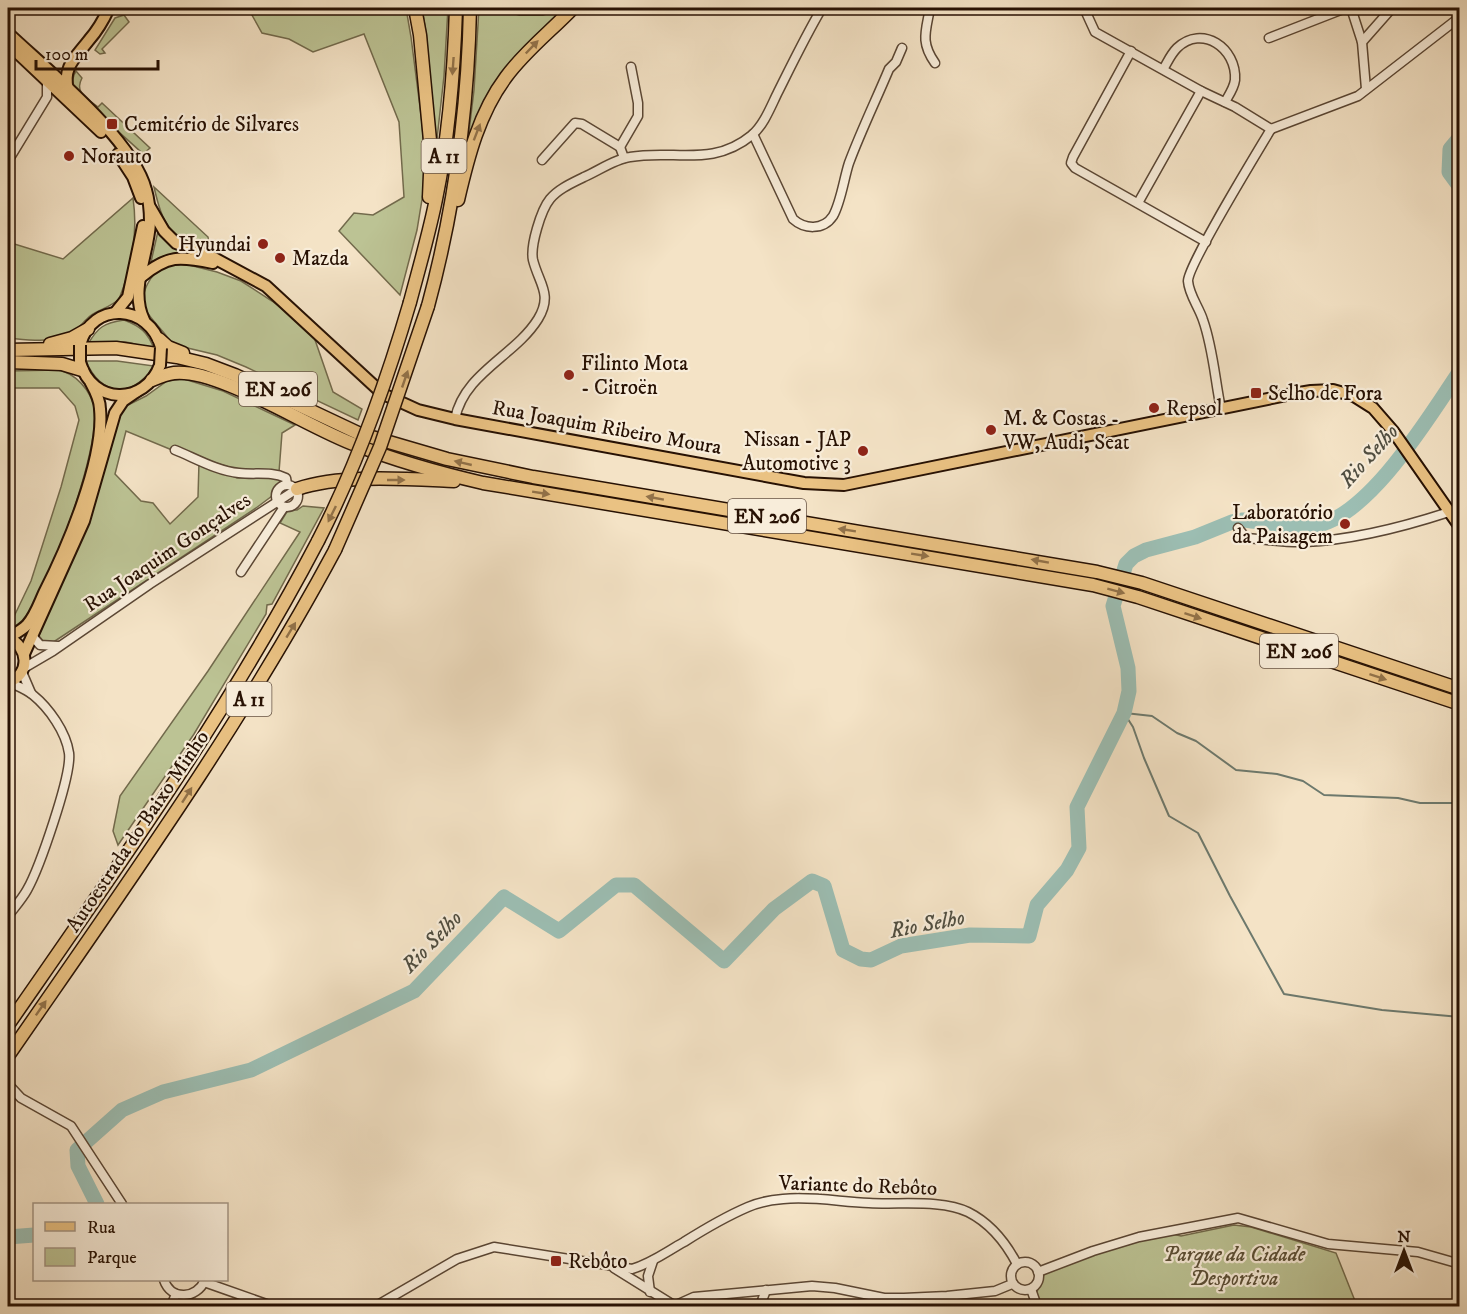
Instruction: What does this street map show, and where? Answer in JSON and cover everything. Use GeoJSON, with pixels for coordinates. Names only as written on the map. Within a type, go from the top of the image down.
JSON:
{"type":"FeatureCollection","features":[{"type":"Feature","properties":{"kind":"highway","name":"A 11"},"geometry":{"type":"LineString","coordinates":[[414,8],[420,35],[431,168],[429,198],[416,279]]}},
{"type":"Feature","properties":{"kind":"highway","name":"Autoestrada do Baixo Minho"},"geometry":{"type":"LineString","coordinates":[[8,1025],[139,834],[248,666],[284,607],[340,496],[375,410],[410,302],[432,218],[451,98],[456,8]]}},
{"type":"Feature","properties":{"kind":"highway","name":"Autoestrada do Baixo Minho"},"geometry":{"type":"LineString","coordinates":[[8,1056],[155,844],[264,675],[335,550],[380,447],[408,371],[438,269],[461,131],[468,62],[470,8]]}},
{"type":"Feature","properties":{"kind":"highway"},"geometry":{"type":"LineString","coordinates":[[519,8],[543,8]]}},
{"type":"Feature","properties":{"kind":"highway"},"geometry":{"type":"LineString","coordinates":[[438,269],[470,151],[490,104],[501,84],[516,65],[573,8]]}},
{"type":"Feature","properties":{"kind":"highway"},"geometry":{"type":"LineString","coordinates":[[8,344],[42,345],[60,342],[88,329]]}},
{"type":"Feature","properties":{"kind":"highway","name":"EN 206"},"geometry":{"type":"LineString","coordinates":[[160,344],[236,369],[396,445],[463,463],[533,477],[1097,572],[1142,583],[1460,689]]}},
{"type":"Feature","properties":{"kind":"highway"},"geometry":{"type":"LineString","coordinates":[[8,350],[116,348],[177,357],[206,364],[235,375],[358,433],[396,445]]}},
{"type":"Feature","properties":{"kind":"highway"},"geometry":{"type":"LineString","coordinates":[[8,357],[117,356],[188,366],[233,381],[391,458]]}},
{"type":"Feature","properties":{"kind":"highway"},"geometry":{"type":"LineString","coordinates":[[8,362],[81,366]]}},
{"type":"Feature","properties":{"kind":"highway","name":"EN 206"},"geometry":{"type":"LineString","coordinates":[[152,380],[175,373],[189,374],[218,382],[353,444],[391,458],[483,483],[1093,585],[1138,597],[1460,704]]}},
{"type":"Feature","properties":{"kind":"highway"},"geometry":{"type":"LineString","coordinates":[[292,486],[367,480],[483,483]]}},
{"type":"Feature","properties":{"kind":"main road"},"geometry":{"type":"LineString","coordinates":[[68,95],[66,73],[70,63],[90,39],[109,8]]}},
{"type":"Feature","properties":{"kind":"main road"},"geometry":{"type":"LineString","coordinates":[[8,33],[44,67],[108,140],[125,162],[139,190],[143,207],[141,240],[128,297],[115,314]]}},
{"type":"Feature","properties":{"kind":"main road"},"geometry":{"type":"LineString","coordinates":[[8,44],[47,80],[114,135],[131,159],[146,189],[150,207],[148,241],[138,300],[144,320],[160,344],[160,365],[152,380],[123,401],[115,412],[84,521],[62,575],[24,654],[23,670],[8,682]]}},
{"type":"Feature","properties":{"kind":"main road"},"geometry":{"type":"LineString","coordinates":[[44,67],[52,69],[70,63]]}},
{"type":"Feature","properties":{"kind":"main road"},"geometry":{"type":"LineString","coordinates":[[150,207],[164,231],[176,243],[233,268]]}},
{"type":"Feature","properties":{"kind":"main road"},"geometry":{"type":"LineString","coordinates":[[141,277],[154,266],[170,258],[187,258],[233,268]]}},
{"type":"Feature","properties":{"kind":"main road","name":"Rua Joaquim Ribeiro Moura"},"geometry":{"type":"LineString","coordinates":[[233,268],[266,286],[383,394],[418,410],[826,486],[856,483],[1303,392],[1333,390],[1344,392],[1364,401],[1383,418],[1460,527]]}},
{"type":"Feature","properties":{"kind":"main road"},"geometry":{"type":"LineString","coordinates":[[8,638],[22,630],[32,618],[55,573],[76,520],[92,470],[100,427],[99,401],[92,383],[81,366],[80,345],[88,329],[95,322],[115,314],[125,313],[144,320]]}},
{"type":"Feature","properties":{"kind":"main road"},"geometry":{"type":"LineString","coordinates":[[92,383],[101,391],[112,394],[125,395],[136,392]]}},
{"type":"Feature","properties":{"kind":"main road"},"geometry":{"type":"LineString","coordinates":[[8,638],[19,644],[24,654]]}},
{"type":"Feature","properties":{"kind":"street"},"geometry":{"type":"LineString","coordinates":[[459,419],[459,403],[470,388],[535,325],[543,311],[546,298],[533,253],[539,224],[548,202],[573,183],[624,158],[702,156],[733,147],[753,134],[768,112],[822,8]]}},
{"type":"Feature","properties":{"kind":"street"},"geometry":{"type":"LineString","coordinates":[[930,8],[924,39],[928,55],[935,63]]}},
{"type":"Feature","properties":{"kind":"street"},"geometry":{"type":"LineString","coordinates":[[1084,8],[1095,32],[1271,129]]}},
{"type":"Feature","properties":{"kind":"street"},"geometry":{"type":"LineString","coordinates":[[1269,38],[1347,8],[1352,11],[1362,42],[1366,89]]}},
{"type":"Feature","properties":{"kind":"street"},"geometry":{"type":"LineString","coordinates":[[1362,42],[1392,8]]}},
{"type":"Feature","properties":{"kind":"street"},"geometry":{"type":"LineString","coordinates":[[1221,409],[1209,341],[1203,319],[1189,289],[1188,279],[1206,242],[1271,129],[1358,96],[1460,17]]}},
{"type":"Feature","properties":{"kind":"street"},"geometry":{"type":"LineString","coordinates":[[1164,68],[1172,53],[1184,43],[1198,39],[1219,44],[1229,54],[1234,67],[1233,86],[1225,102]]}},
{"type":"Feature","properties":{"kind":"street"},"geometry":{"type":"LineString","coordinates":[[753,134],[793,219],[810,228],[819,226],[833,216],[849,163],[889,69],[896,62],[902,48]]}},
{"type":"Feature","properties":{"kind":"street"},"geometry":{"type":"LineString","coordinates":[[1131,51],[1071,163],[1075,168],[1206,242]]}},
{"type":"Feature","properties":{"kind":"street"},"geometry":{"type":"LineString","coordinates":[[620,147],[638,116],[638,103],[631,67]]}},
{"type":"Feature","properties":{"kind":"street"},"geometry":{"type":"LineString","coordinates":[[8,161],[47,97],[47,80]]}},
{"type":"Feature","properties":{"kind":"street"},"geometry":{"type":"LineString","coordinates":[[1138,203],[1202,91]]}},
{"type":"Feature","properties":{"kind":"street"},"geometry":{"type":"LineString","coordinates":[[40,111],[52,100],[68,95]]}},
{"type":"Feature","properties":{"kind":"street"},"geometry":{"type":"LineString","coordinates":[[542,160],[575,123],[582,124],[620,147],[624,158]]}},
{"type":"Feature","properties":{"kind":"street"},"geometry":{"type":"LineString","coordinates":[[175,450],[223,470],[279,475],[286,478],[299,495],[297,502],[291,507],[280,504],[241,572]]}},
{"type":"Feature","properties":{"kind":"street","name":"Rua Joaquim Gonçalves"},"geometry":{"type":"LineString","coordinates":[[23,670],[280,504],[292,486]]}},
{"type":"Feature","properties":{"kind":"street"},"geometry":{"type":"LineString","coordinates":[[1238,528],[1246,538],[1308,542],[1374,532],[1449,512]]}},
{"type":"Feature","properties":{"kind":"street"},"geometry":{"type":"LineString","coordinates":[[32,636],[40,645],[58,646]]}},
{"type":"Feature","properties":{"kind":"street"},"geometry":{"type":"LineString","coordinates":[[8,916],[27,890],[69,770],[69,753],[64,735],[53,718],[31,693],[23,670]]}},
{"type":"Feature","properties":{"kind":"street"},"geometry":{"type":"LineString","coordinates":[[8,682],[31,693]]}},
{"type":"Feature","properties":{"kind":"street"},"geometry":{"type":"LineString","coordinates":[[8,1084],[21,1098],[64,1122],[76,1133],[121,1203]]}},
{"type":"Feature","properties":{"kind":"street","name":"Variante do Rebôto"},"geometry":{"type":"LineString","coordinates":[[632,1269],[653,1261],[747,1207],[764,1201],[804,1198],[934,1205],[966,1211],[980,1218],[991,1228],[1006,1244],[1017,1264]]}},
{"type":"Feature","properties":{"kind":"street"},"geometry":{"type":"LineString","coordinates":[[1038,1272],[1139,1237],[1238,1218],[1328,1244],[1418,1252],[1460,1264]]}},
{"type":"Feature","properties":{"kind":"street"},"geometry":{"type":"LineString","coordinates":[[376,1306],[457,1259],[494,1247],[632,1269],[635,1277],[650,1292]]}},
{"type":"Feature","properties":{"kind":"street"},"geometry":{"type":"LineString","coordinates":[[650,1292],[648,1276],[653,1261]]}},
{"type":"Feature","properties":{"kind":"street"},"geometry":{"type":"LineString","coordinates":[[1030,1263],[1038,1272],[1038,1280],[1030,1289],[1022,1291],[1012,1284],[1010,1275],[1017,1264],[1030,1263]]}},
{"type":"Feature","properties":{"kind":"street"},"geometry":{"type":"LineString","coordinates":[[609,1265],[674,1306],[694,1297],[823,1286],[874,1297],[904,1298],[995,1291],[1012,1284]]}},
{"type":"Feature","properties":{"kind":"street"},"geometry":{"type":"LineString","coordinates":[[165,1281],[170,1290],[176,1294],[190,1295],[201,1288],[205,1281],[272,1306]]}},
{"type":"Feature","properties":{"kind":"street"},"geometry":{"type":"LineString","coordinates":[[1030,1289],[1037,1306]]}},
{"type":"Feature","properties":{"kind":"street"},"geometry":{"type":"LineString","coordinates":[[760,1306],[766,1290]]}},
{"type":"Feature","properties":{"kind":"street"},"geometry":{"type":"LineString","coordinates":[[171,1306],[176,1294]]}},
{"type":"Feature","properties":{"kind":"green space"},"geometry":{"type":"Polygon","coordinates":[[[500,7],[531,14],[564,8],[518,54],[468,140],[474,90],[479,8],[500,7]]]}},
{"type":"Feature","properties":{"kind":"green space"},"geometry":{"type":"Polygon","coordinates":[[[248,8],[406,8],[422,123],[426,175],[417,230],[400,295],[339,231],[354,213],[373,215],[404,197],[399,122],[364,34],[313,52],[289,39],[262,33],[248,8]]]}},
{"type":"Feature","properties":{"kind":"green space"},"geometry":{"type":"Polygon","coordinates":[[[422,8],[448,8],[444,76],[436,148],[429,87],[427,39],[422,8]]]}},
{"type":"Feature","properties":{"kind":"green space"},"geometry":{"type":"Polygon","coordinates":[[[124,15],[129,22],[102,49],[105,53],[100,54],[95,50],[115,18],[124,15]]]}},
{"type":"Feature","properties":{"kind":"green space"},"geometry":{"type":"Polygon","coordinates":[[[76,71],[82,78],[80,88],[83,95],[98,107],[102,103],[150,148],[143,154],[84,99],[73,85],[76,71]]]}},
{"type":"Feature","properties":{"kind":"green space"},"geometry":{"type":"Polygon","coordinates":[[[154,187],[208,237],[207,250],[184,240],[170,228],[161,211],[154,187]]]}},
{"type":"Feature","properties":{"kind":"green space"},"geometry":{"type":"Polygon","coordinates":[[[133,198],[135,224],[133,249],[119,299],[90,316],[65,336],[41,340],[8,338],[8,242],[63,259],[133,198]]]}},
{"type":"Feature","properties":{"kind":"green space"},"geometry":{"type":"Polygon","coordinates":[[[158,231],[172,246],[183,253],[168,255],[151,262],[158,231]]]}},
{"type":"Feature","properties":{"kind":"green space"},"geometry":{"type":"Polygon","coordinates":[[[185,264],[241,281],[302,324],[314,337],[333,392],[362,409],[358,420],[246,367],[217,355],[175,345],[170,341],[146,310],[145,291],[155,273],[168,265],[185,264]]]}},
{"type":"Feature","properties":{"kind":"green space"},"geometry":{"type":"Polygon","coordinates":[[[124,320],[143,330],[154,349],[120,341],[88,344],[102,327],[124,320]]]}},
{"type":"Feature","properties":{"kind":"green space"},"geometry":{"type":"Polygon","coordinates":[[[86,361],[117,361],[154,366],[137,384],[118,389],[100,382],[86,361]]]}},
{"type":"Feature","properties":{"kind":"green space"},"geometry":{"type":"Polygon","coordinates":[[[58,370],[76,379],[90,395],[94,408],[94,427],[90,453],[72,515],[48,575],[26,616],[18,624],[8,629],[31,581],[61,487],[79,420],[75,406],[59,388],[8,388],[8,371],[58,370]]]}},
{"type":"Feature","properties":{"kind":"green space"},"geometry":{"type":"Polygon","coordinates":[[[184,379],[223,391],[295,425],[282,433],[279,472],[242,471],[172,450],[126,431],[115,474],[141,501],[153,503],[170,524],[198,497],[199,462],[237,478],[281,479],[272,496],[55,641],[44,642],[39,636],[40,627],[76,553],[94,505],[115,421],[124,407],[146,396],[167,381],[184,379]]]}},
{"type":"Feature","properties":{"kind":"green space"},"geometry":{"type":"Polygon","coordinates":[[[303,506],[324,508],[272,604],[267,605],[266,614],[194,734],[118,845],[113,831],[120,796],[208,671],[300,532],[280,523],[288,510],[297,510],[303,506]]]}},
{"type":"Feature","properties":{"kind":"green space","name":"Parque da Cidade Desportiva"},"geometry":{"type":"Polygon","coordinates":[[[1234,1225],[1251,1227],[1336,1253],[1357,1306],[1041,1306],[1036,1294],[1044,1274],[1071,1261],[1169,1233],[1181,1236],[1234,1225]]]}},
{"type":"Feature","properties":{"kind":"waterway","name":"Rio Selho"},"geometry":{"type":"LineString","coordinates":[[1460,137],[1450,149],[1449,172],[1460,187]]}},
{"type":"Feature","properties":{"kind":"waterway","name":"Rio Selho"},"geometry":{"type":"LineString","coordinates":[[96,1203],[78,1166],[77,1150],[122,1110],[163,1092],[251,1070],[414,991],[504,897],[559,931],[616,885],[634,885],[724,961],[774,909],[812,881],[824,886],[843,950],[861,959],[871,960],[901,946],[970,935],[1029,936],[1037,905],[1067,870],[1079,848],[1077,807],[1124,713],[1129,691],[1128,668],[1113,606],[1126,564],[1134,556],[1146,550],[1195,537],[1232,522],[1243,520],[1312,526],[1333,520],[1354,506],[1396,463],[1460,371]]}},
{"type":"Feature","properties":{"kind":"waterway"},"geometry":{"type":"LineString","coordinates":[[1124,713],[1133,727],[1169,816],[1198,833],[1284,994],[1382,1010],[1460,1017]]}},
{"type":"Feature","properties":{"kind":"waterway"},"geometry":{"type":"LineString","coordinates":[[1125,713],[1152,716],[1177,733],[1196,741],[1236,770],[1277,774],[1303,781],[1324,795],[1398,798],[1420,803],[1460,803]]}},
{"type":"Feature","properties":{"kind":"waterway","name":"Rio Selho"},"geometry":{"type":"LineString","coordinates":[[8,1237],[33,1235]]}},
{"type":"Feature","properties":{"kind":"place","name":"Cemitério de Silvares"},"geometry":{"type":"Point","coordinates":[112,124]}},
{"type":"Feature","properties":{"kind":"place","name":"Norauto"},"geometry":{"type":"Point","coordinates":[69,156]}},
{"type":"Feature","properties":{"kind":"place","name":"Hyundai"},"geometry":{"type":"Point","coordinates":[263,244]}},
{"type":"Feature","properties":{"kind":"place","name":"Mazda"},"geometry":{"type":"Point","coordinates":[280,258]}},
{"type":"Feature","properties":{"kind":"place","name":"Filinto Mota - Citroën"},"geometry":{"type":"Point","coordinates":[569,375]}},
{"type":"Feature","properties":{"kind":"place","name":"Selho de Fora"},"geometry":{"type":"Point","coordinates":[1256,393]}},
{"type":"Feature","properties":{"kind":"place","name":"Repsol"},"geometry":{"type":"Point","coordinates":[1154,408]}},
{"type":"Feature","properties":{"kind":"place","name":"M. & Costas - VW, Audi, Seat"},"geometry":{"type":"Point","coordinates":[991,430]}},
{"type":"Feature","properties":{"kind":"place","name":"Nissan - JAP Automotive 3"},"geometry":{"type":"Point","coordinates":[863,451]}},
{"type":"Feature","properties":{"kind":"place","name":"Laboratório da Paisagem"},"geometry":{"type":"Point","coordinates":[1345,524]}},
{"type":"Feature","properties":{"kind":"place","name":"Rebôto"},"geometry":{"type":"Point","coordinates":[556,1261]}}]}
